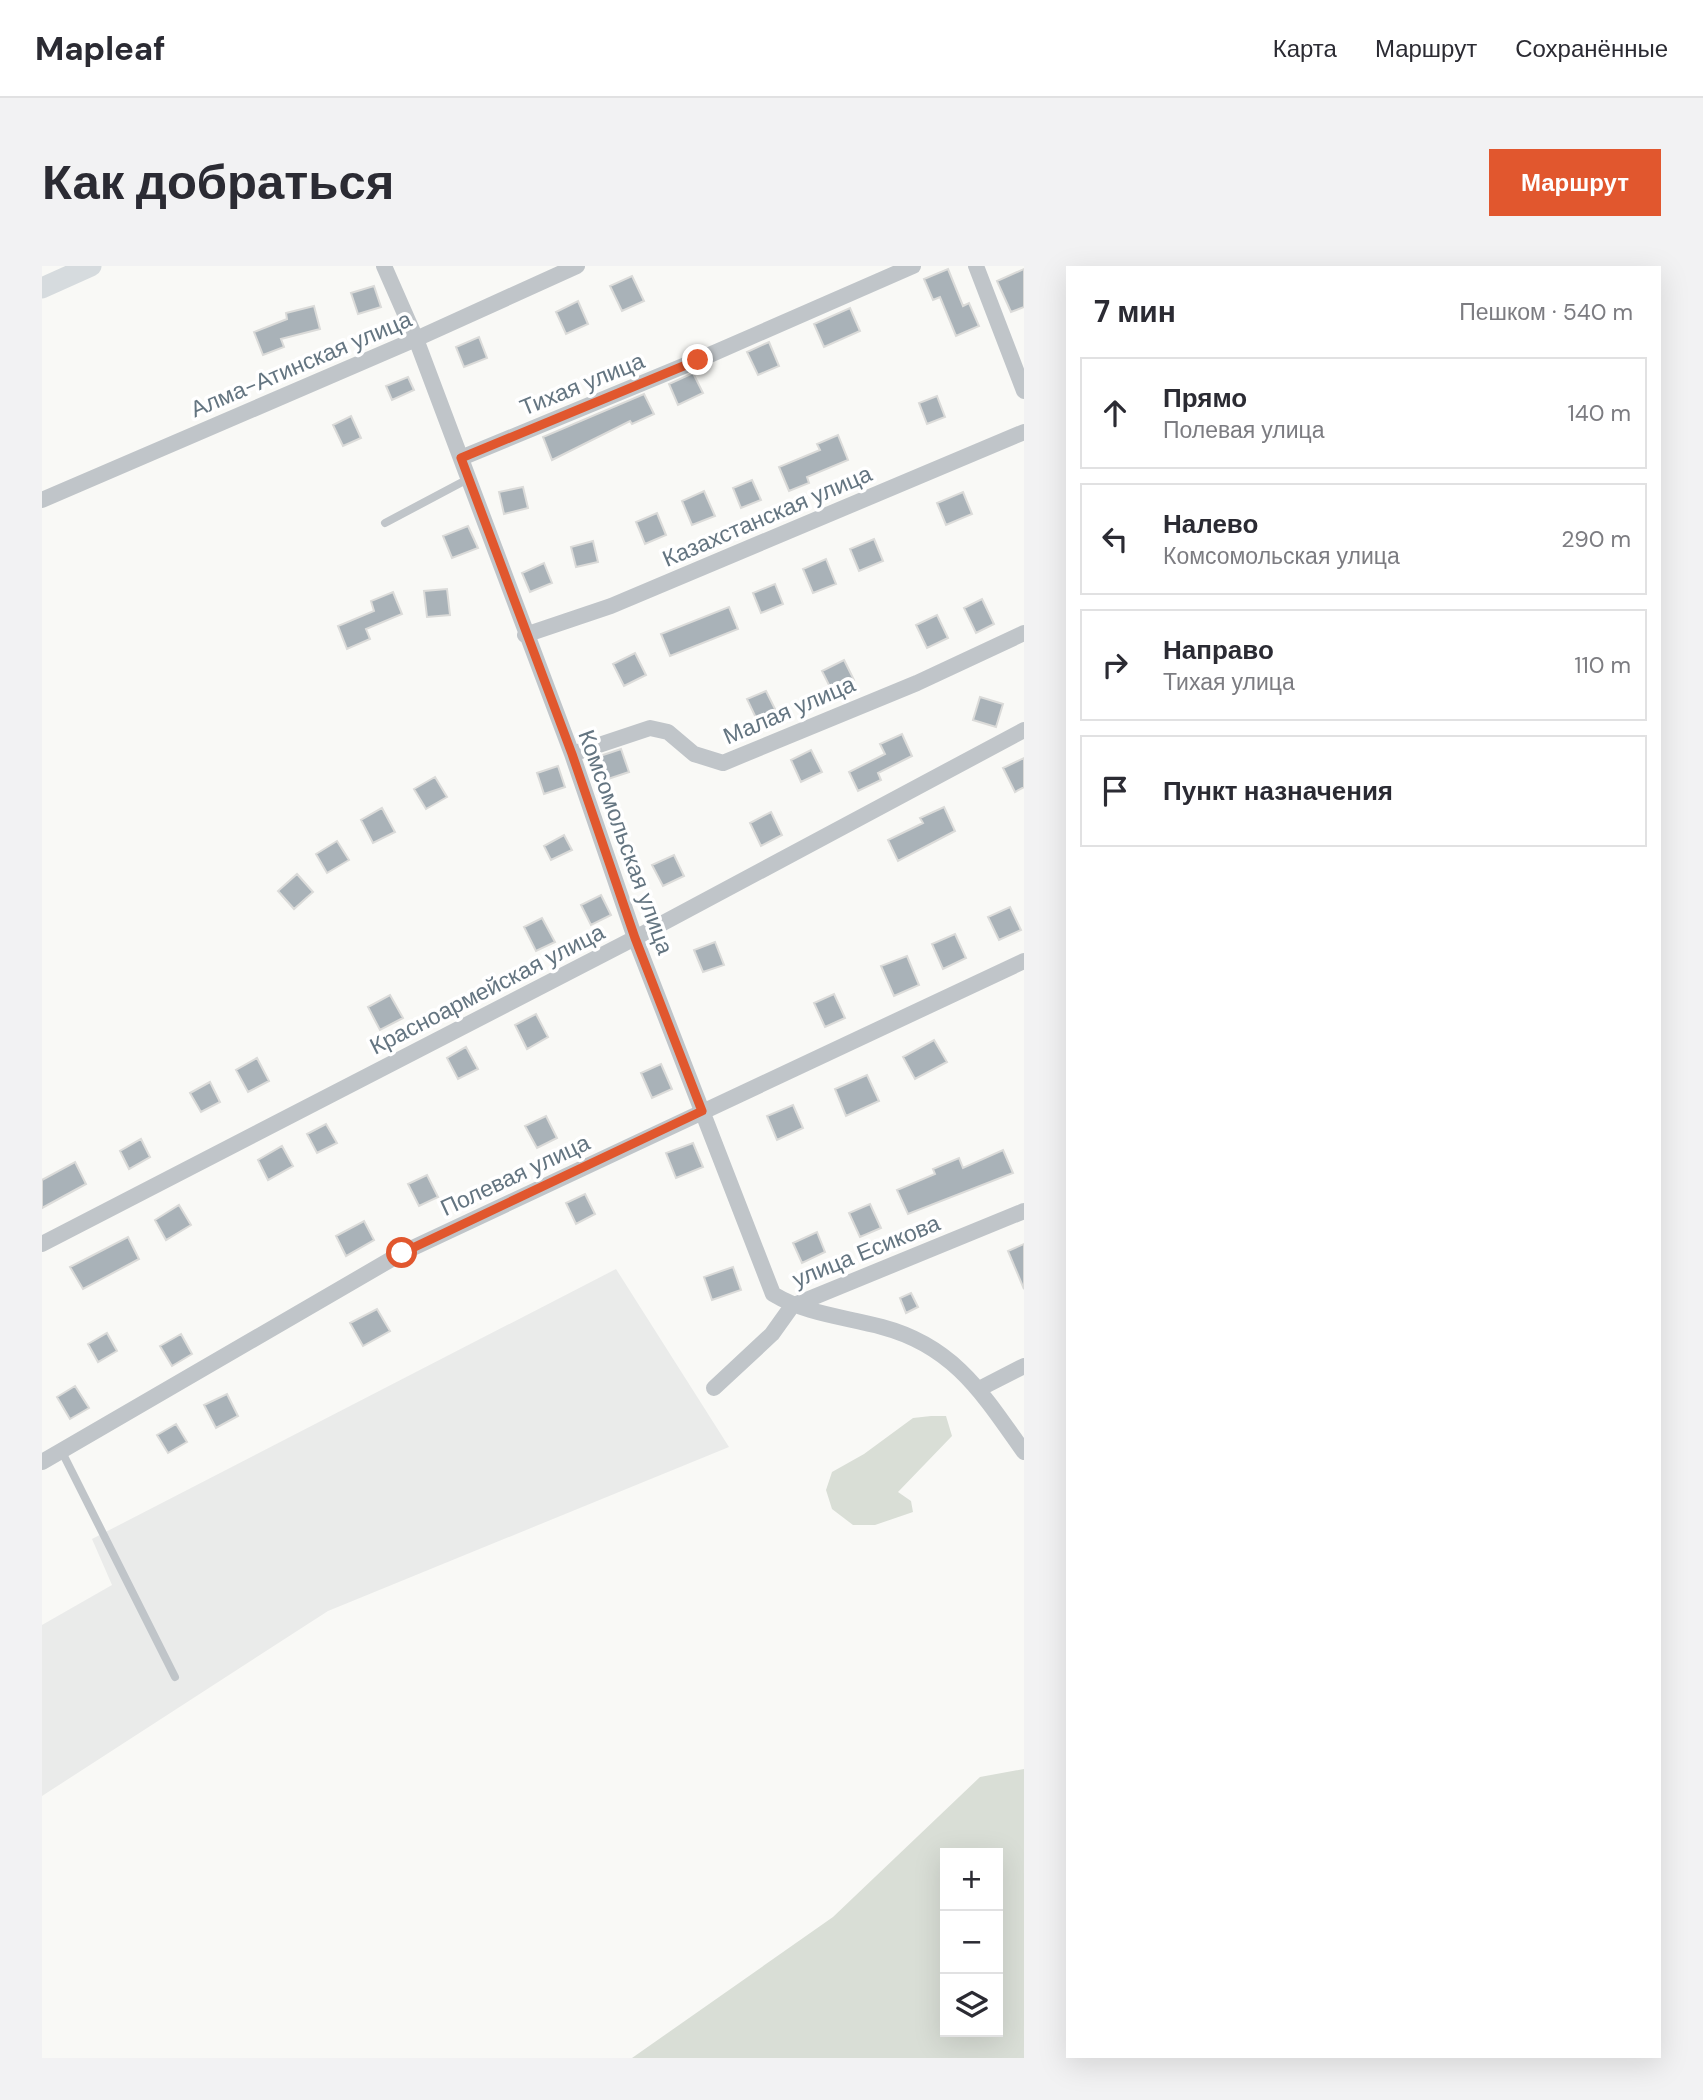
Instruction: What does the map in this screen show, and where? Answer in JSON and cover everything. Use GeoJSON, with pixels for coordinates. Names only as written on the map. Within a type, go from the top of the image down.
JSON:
{"type":"FeatureCollection","features":[{"type":"Feature","properties":{"kind":"street"},"geometry":{"type":"LineString","coordinates":[[42,288],[91,266]]}},
{"type":"Feature","properties":{"kind":"street","name":"Комсомольская улица"},"geometry":{"type":"LineString","coordinates":[[384,266],[416,339],[525,635],[572,754],[635,938],[773,1294],[792,1306]]}},
{"type":"Feature","properties":{"kind":"street","name":"Алма-Атинская улица"},"geometry":{"type":"LineString","coordinates":[[42,500],[416,339],[577,266]]}},
{"type":"Feature","properties":{"kind":"street","name":"Тихая улица"},"geometry":{"type":"LineString","coordinates":[[461,458],[698,360],[913,266]]}},
{"type":"Feature","properties":{"kind":"street"},"geometry":{"type":"LineString","coordinates":[[980,268],[1024,391]]}},
{"type":"Feature","properties":{"kind":"street","name":"Казахстанская улица"},"geometry":{"type":"LineString","coordinates":[[525,635],[611,606],[1024,432]]}},
{"type":"Feature","properties":{"kind":"street","name":"Малая улица"},"geometry":{"type":"LineString","coordinates":[[572,754],[650,727],[668,732],[694,754],[723,763],[917,683],[1024,632]]}},
{"type":"Feature","properties":{"kind":"street","name":"Красноармейская улица"},"geometry":{"type":"LineString","coordinates":[[42,1244],[635,938],[1024,730]]}},
{"type":"Feature","properties":{"kind":"street","name":"Полевая улица"},"geometry":{"type":"LineString","coordinates":[[42,1462],[402,1253],[1024,961]]}},
{"type":"Feature","properties":{"kind":"street","name":"улица Есикова"},"geometry":{"type":"LineString","coordinates":[[714,1388],[772,1334],[792,1306],[1024,1211]]}},
{"type":"Feature","properties":{"kind":"street"},"geometry":{"type":"LineString","coordinates":[[792,1306],[885,1327],[938,1349],[979,1389],[1024,1452]]}},
{"type":"Feature","properties":{"kind":"street"},"geometry":{"type":"LineString","coordinates":[[979,1389],[1024,1366]]}},
{"type":"Feature","properties":{"kind":"lane"},"geometry":{"type":"LineString","coordinates":[[385,523],[468,479]]}},
{"type":"Feature","properties":{"kind":"lane"},"geometry":{"type":"LineString","coordinates":[[61,1450],[175,1677]]}},
{"type":"Feature","properties":{"kind":"shaded area"},"geometry":{"type":"Polygon","coordinates":[[[616,1269],[729,1447],[328,1611],[42,1796],[42,1625],[112,1585],[92,1539],[616,1269]]]}},
{"type":"Feature","properties":{"kind":"shaded area"},"geometry":{"type":"Polygon","coordinates":[[[946,1416],[952,1436],[898,1492],[911,1501],[913,1512],[875,1525],[853,1525],[832,1509],[826,1490],[832,1472],[864,1454],[913,1418],[946,1416]]]}},
{"type":"Feature","properties":{"kind":"shaded area"},"geometry":{"type":"Polygon","coordinates":[[[1024,1769],[1024,2058],[632,2058],[833,1917],[980,1777],[1024,1769]]]}},
{"type":"Feature","properties":{"kind":"building"},"geometry":{"type":"Polygon","coordinates":[[[948,269],[963,306],[969,303],[979,326],[956,336],[940,297],[933,300],[924,279],[948,269]]]}},
{"type":"Feature","properties":{"kind":"building"},"geometry":{"type":"Polygon","coordinates":[[[1024,269],[1024,307],[1011,312],[997,281],[1024,269]]]}},
{"type":"Feature","properties":{"kind":"building"},"geometry":{"type":"Polygon","coordinates":[[[632,276],[644,301],[622,311],[610,286],[632,276]]]}},
{"type":"Feature","properties":{"kind":"building"},"geometry":{"type":"Polygon","coordinates":[[[374,286],[381,307],[358,314],[351,293],[374,286]]]}},
{"type":"Feature","properties":{"kind":"building"},"geometry":{"type":"Polygon","coordinates":[[[578,301],[588,324],[566,334],[556,312],[578,301]]]}},
{"type":"Feature","properties":{"kind":"building"},"geometry":{"type":"Polygon","coordinates":[[[314,306],[320,329],[281,339],[284,347],[263,355],[254,332],[287,319],[286,313],[314,306]]]}},
{"type":"Feature","properties":{"kind":"building"},"geometry":{"type":"Polygon","coordinates":[[[850,308],[860,331],[824,347],[814,324],[850,308]]]}},
{"type":"Feature","properties":{"kind":"building"},"geometry":{"type":"Polygon","coordinates":[[[479,337],[487,358],[464,367],[456,347],[479,337]]]}},
{"type":"Feature","properties":{"kind":"building"},"geometry":{"type":"Polygon","coordinates":[[[769,342],[779,366],[758,375],[747,352],[769,342]]]}},
{"type":"Feature","properties":{"kind":"building"},"geometry":{"type":"Polygon","coordinates":[[[693,373],[703,393],[678,405],[669,384],[693,373]]]}},
{"type":"Feature","properties":{"kind":"building"},"geometry":{"type":"Polygon","coordinates":[[[408,377],[414,390],[392,400],[386,386],[408,377]]]}},
{"type":"Feature","properties":{"kind":"building"},"geometry":{"type":"Polygon","coordinates":[[[644,394],[654,414],[632,424],[630,421],[552,460],[543,437],[644,394]]]}},
{"type":"Feature","properties":{"kind":"building"},"geometry":{"type":"Polygon","coordinates":[[[937,396],[945,417],[927,424],[919,403],[937,396]]]}},
{"type":"Feature","properties":{"kind":"building"},"geometry":{"type":"Polygon","coordinates":[[[351,416],[361,438],[343,446],[333,425],[351,416]]]}},
{"type":"Feature","properties":{"kind":"building"},"geometry":{"type":"Polygon","coordinates":[[[838,435],[848,460],[807,477],[809,483],[789,491],[779,467],[820,450],[817,444],[838,435]]]}},
{"type":"Feature","properties":{"kind":"building"},"geometry":{"type":"Polygon","coordinates":[[[752,480],[761,500],[741,508],[733,488],[752,480]]]}},
{"type":"Feature","properties":{"kind":"building"},"geometry":{"type":"Polygon","coordinates":[[[523,487],[528,508],[504,514],[499,492],[523,487]]]}},
{"type":"Feature","properties":{"kind":"building"},"geometry":{"type":"Polygon","coordinates":[[[704,491],[715,516],[692,525],[682,501],[704,491]]]}},
{"type":"Feature","properties":{"kind":"building"},"geometry":{"type":"Polygon","coordinates":[[[963,492],[972,514],[946,525],[937,503],[963,492]]]}},
{"type":"Feature","properties":{"kind":"building"},"geometry":{"type":"Polygon","coordinates":[[[657,513],[666,535],[645,544],[636,522],[657,513]]]}},
{"type":"Feature","properties":{"kind":"building"},"geometry":{"type":"Polygon","coordinates":[[[468,526],[478,548],[452,558],[443,536],[468,526]]]}},
{"type":"Feature","properties":{"kind":"building"},"geometry":{"type":"Polygon","coordinates":[[[874,539],[883,561],[859,571],[850,549],[874,539]]]}},
{"type":"Feature","properties":{"kind":"building"},"geometry":{"type":"Polygon","coordinates":[[[593,541],[598,562],[576,567],[571,547],[593,541]]]}},
{"type":"Feature","properties":{"kind":"building"},"geometry":{"type":"Polygon","coordinates":[[[826,559],[836,584],[813,593],[803,569],[826,559]]]}},
{"type":"Feature","properties":{"kind":"building"},"geometry":{"type":"Polygon","coordinates":[[[544,563],[552,583],[530,592],[522,573],[544,563]]]}},
{"type":"Feature","properties":{"kind":"building"},"geometry":{"type":"Polygon","coordinates":[[[775,584],[783,604],[761,613],[753,593],[775,584]]]}},
{"type":"Feature","properties":{"kind":"building"},"geometry":{"type":"Polygon","coordinates":[[[447,589],[450,615],[427,617],[424,591],[447,589]]]}},
{"type":"Feature","properties":{"kind":"building"},"geometry":{"type":"Polygon","coordinates":[[[393,592],[402,614],[366,629],[370,639],[347,649],[338,626],[374,611],[371,601],[393,592]]]}},
{"type":"Feature","properties":{"kind":"building"},"geometry":{"type":"Polygon","coordinates":[[[982,599],[994,624],[976,633],[964,608],[982,599]]]}},
{"type":"Feature","properties":{"kind":"building"},"geometry":{"type":"Polygon","coordinates":[[[729,607],[738,629],[670,656],[661,634],[729,607]]]}},
{"type":"Feature","properties":{"kind":"building"},"geometry":{"type":"Polygon","coordinates":[[[937,615],[948,638],[927,648],[916,625],[937,615]]]}},
{"type":"Feature","properties":{"kind":"building"},"geometry":{"type":"Polygon","coordinates":[[[635,653],[646,675],[624,686],[613,664],[635,653]]]}},
{"type":"Feature","properties":{"kind":"building"},"geometry":{"type":"Polygon","coordinates":[[[844,660],[854,680],[832,691],[822,671],[844,660]]]}},
{"type":"Feature","properties":{"kind":"building"},"geometry":{"type":"Polygon","coordinates":[[[766,691],[776,711],[757,720],[747,699],[766,691]]]}},
{"type":"Feature","properties":{"kind":"building"},"geometry":{"type":"Polygon","coordinates":[[[980,697],[1003,704],[996,727],[973,720],[980,697]]]}},
{"type":"Feature","properties":{"kind":"building"},"geometry":{"type":"Polygon","coordinates":[[[902,734],[912,756],[878,773],[881,780],[858,791],[849,772],[885,754],[880,744],[902,734]]]}},
{"type":"Feature","properties":{"kind":"building"},"geometry":{"type":"Polygon","coordinates":[[[621,749],[629,772],[608,779],[600,756],[621,749]]]}},
{"type":"Feature","properties":{"kind":"building"},"geometry":{"type":"Polygon","coordinates":[[[811,750],[822,772],[801,782],[791,760],[811,750]]]}},
{"type":"Feature","properties":{"kind":"building"},"geometry":{"type":"Polygon","coordinates":[[[1024,758],[1024,787],[1015,792],[1003,768],[1024,758]]]}},
{"type":"Feature","properties":{"kind":"building"},"geometry":{"type":"Polygon","coordinates":[[[558,766],[565,787],[544,794],[537,773],[558,766]]]}},
{"type":"Feature","properties":{"kind":"building"},"geometry":{"type":"Polygon","coordinates":[[[435,777],[447,797],[426,809],[414,789],[435,777]]]}},
{"type":"Feature","properties":{"kind":"building"},"geometry":{"type":"Polygon","coordinates":[[[944,807],[955,831],[898,861],[888,840],[923,823],[920,818],[944,807]]]}},
{"type":"Feature","properties":{"kind":"building"},"geometry":{"type":"Polygon","coordinates":[[[382,808],[395,832],[373,843],[361,820],[382,808]]]}},
{"type":"Feature","properties":{"kind":"building"},"geometry":{"type":"Polygon","coordinates":[[[771,812],[782,835],[761,846],[750,823],[771,812]]]}},
{"type":"Feature","properties":{"kind":"building"},"geometry":{"type":"Polygon","coordinates":[[[564,835],[572,850],[551,860],[544,846],[564,835]]]}},
{"type":"Feature","properties":{"kind":"building"},"geometry":{"type":"Polygon","coordinates":[[[337,841],[349,860],[327,873],[316,854],[337,841]]]}},
{"type":"Feature","properties":{"kind":"building"},"geometry":{"type":"Polygon","coordinates":[[[674,855],[684,876],[663,886],[652,865],[674,855]]]}},
{"type":"Feature","properties":{"kind":"building"},"geometry":{"type":"Polygon","coordinates":[[[297,874],[313,892],[294,909],[278,891],[297,874]]]}},
{"type":"Feature","properties":{"kind":"building"},"geometry":{"type":"Polygon","coordinates":[[[601,895],[611,915],[591,925],[581,905],[601,895]]]}},
{"type":"Feature","properties":{"kind":"building"},"geometry":{"type":"Polygon","coordinates":[[[1010,907],[1021,930],[999,940],[988,917],[1010,907]]]}},
{"type":"Feature","properties":{"kind":"building"},"geometry":{"type":"Polygon","coordinates":[[[542,918],[555,942],[536,951],[524,927],[542,918]]]}},
{"type":"Feature","properties":{"kind":"building"},"geometry":{"type":"Polygon","coordinates":[[[955,934],[966,958],[943,969],[932,944],[955,934]]]}},
{"type":"Feature","properties":{"kind":"building"},"geometry":{"type":"Polygon","coordinates":[[[715,942],[724,965],[703,972],[694,950],[715,942]]]}},
{"type":"Feature","properties":{"kind":"building"},"geometry":{"type":"Polygon","coordinates":[[[907,956],[919,985],[894,996],[881,966],[907,956]]]}},
{"type":"Feature","properties":{"kind":"building"},"geometry":{"type":"Polygon","coordinates":[[[834,994],[845,1018],[825,1027],[814,1003],[834,994]]]}},
{"type":"Feature","properties":{"kind":"building"},"geometry":{"type":"Polygon","coordinates":[[[390,995],[403,1018],[380,1030],[368,1007],[390,995]]]}},
{"type":"Feature","properties":{"kind":"building"},"geometry":{"type":"Polygon","coordinates":[[[536,1014],[548,1037],[527,1049],[515,1025],[536,1014]]]}},
{"type":"Feature","properties":{"kind":"building"},"geometry":{"type":"Polygon","coordinates":[[[934,1040],[947,1062],[915,1079],[903,1057],[934,1040]]]}},
{"type":"Feature","properties":{"kind":"building"},"geometry":{"type":"Polygon","coordinates":[[[466,1047],[478,1069],[458,1079],[447,1058],[466,1047]]]}},
{"type":"Feature","properties":{"kind":"building"},"geometry":{"type":"Polygon","coordinates":[[[257,1058],[269,1081],[248,1092],[236,1070],[257,1058]]]}},
{"type":"Feature","properties":{"kind":"building"},"geometry":{"type":"Polygon","coordinates":[[[661,1064],[672,1089],[652,1098],[641,1073],[661,1064]]]}},
{"type":"Feature","properties":{"kind":"building"},"geometry":{"type":"Polygon","coordinates":[[[867,1075],[879,1101],[846,1116],[835,1089],[867,1075]]]}},
{"type":"Feature","properties":{"kind":"building"},"geometry":{"type":"Polygon","coordinates":[[[210,1082],[220,1102],[201,1112],[190,1093],[210,1082]]]}},
{"type":"Feature","properties":{"kind":"building"},"geometry":{"type":"Polygon","coordinates":[[[793,1105],[803,1128],[777,1140],[767,1116],[793,1105]]]}},
{"type":"Feature","properties":{"kind":"building"},"geometry":{"type":"Polygon","coordinates":[[[546,1116],[557,1138],[537,1148],[525,1126],[546,1116]]]}},
{"type":"Feature","properties":{"kind":"building"},"geometry":{"type":"Polygon","coordinates":[[[326,1124],[337,1143],[317,1153],[307,1134],[326,1124]]]}},
{"type":"Feature","properties":{"kind":"building"},"geometry":{"type":"Polygon","coordinates":[[[141,1139],[150,1157],[129,1169],[120,1151],[141,1139]]]}},
{"type":"Feature","properties":{"kind":"building"},"geometry":{"type":"Polygon","coordinates":[[[693,1143],[703,1167],[676,1178],[666,1153],[693,1143]]]}},
{"type":"Feature","properties":{"kind":"building"},"geometry":{"type":"Polygon","coordinates":[[[282,1146],[293,1166],[268,1180],[258,1160],[282,1146]]]}},
{"type":"Feature","properties":{"kind":"building"},"geometry":{"type":"Polygon","coordinates":[[[1003,1150],[1013,1173],[908,1214],[897,1190],[935,1174],[933,1169],[959,1158],[963,1168],[1003,1150]]]}},
{"type":"Feature","properties":{"kind":"building"},"geometry":{"type":"Polygon","coordinates":[[[75,1162],[86,1184],[42,1208],[42,1180],[75,1162]]]}},
{"type":"Feature","properties":{"kind":"building"},"geometry":{"type":"Polygon","coordinates":[[[427,1175],[438,1197],[419,1206],[408,1184],[427,1175]]]}},
{"type":"Feature","properties":{"kind":"building"},"geometry":{"type":"Polygon","coordinates":[[[585,1194],[595,1214],[576,1224],[566,1203],[585,1194]]]}},
{"type":"Feature","properties":{"kind":"building"},"geometry":{"type":"Polygon","coordinates":[[[870,1204],[881,1228],[860,1237],[849,1213],[870,1204]]]}},
{"type":"Feature","properties":{"kind":"building"},"geometry":{"type":"Polygon","coordinates":[[[179,1205],[191,1225],[166,1240],[155,1220],[179,1205]]]}},
{"type":"Feature","properties":{"kind":"building"},"geometry":{"type":"Polygon","coordinates":[[[364,1221],[374,1240],[346,1256],[336,1236],[364,1221]]]}},
{"type":"Feature","properties":{"kind":"building"},"geometry":{"type":"Polygon","coordinates":[[[817,1232],[825,1252],[802,1263],[793,1243],[817,1232]]]}},
{"type":"Feature","properties":{"kind":"building"},"geometry":{"type":"Polygon","coordinates":[[[128,1237],[139,1259],[83,1289],[70,1267],[128,1237]]]}},
{"type":"Feature","properties":{"kind":"building"},"geometry":{"type":"Polygon","coordinates":[[[1024,1244],[1024,1289],[1008,1251],[1024,1244]]]}},
{"type":"Feature","properties":{"kind":"building"},"geometry":{"type":"Polygon","coordinates":[[[733,1267],[741,1290],[712,1300],[704,1277],[733,1267]]]}},
{"type":"Feature","properties":{"kind":"building"},"geometry":{"type":"Polygon","coordinates":[[[911,1293],[918,1307],[906,1313],[900,1298],[911,1293]]]}},
{"type":"Feature","properties":{"kind":"building"},"geometry":{"type":"Polygon","coordinates":[[[377,1309],[390,1331],[363,1346],[350,1323],[377,1309]]]}},
{"type":"Feature","properties":{"kind":"building"},"geometry":{"type":"Polygon","coordinates":[[[107,1333],[117,1351],[98,1362],[88,1344],[107,1333]]]}},
{"type":"Feature","properties":{"kind":"building"},"geometry":{"type":"Polygon","coordinates":[[[181,1334],[192,1354],[172,1366],[160,1346],[181,1334]]]}},
{"type":"Feature","properties":{"kind":"building"},"geometry":{"type":"Polygon","coordinates":[[[75,1386],[89,1408],[70,1419],[57,1397],[75,1386]]]}},
{"type":"Feature","properties":{"kind":"building"},"geometry":{"type":"Polygon","coordinates":[[[227,1394],[238,1416],[216,1428],[204,1405],[227,1394]]]}},
{"type":"Feature","properties":{"kind":"building"},"geometry":{"type":"Polygon","coordinates":[[[176,1424],[187,1442],[168,1453],[157,1435],[176,1424]]]}},
{"type":"Feature","properties":{"kind":"route"},"geometry":{"type":"LineString","coordinates":[[402,1253],[702,1111],[635,938],[572,754],[525,635],[461,458],[698,360]]}}]}
